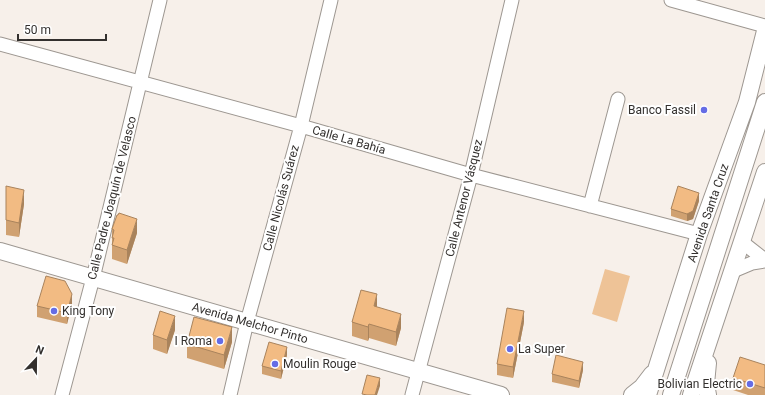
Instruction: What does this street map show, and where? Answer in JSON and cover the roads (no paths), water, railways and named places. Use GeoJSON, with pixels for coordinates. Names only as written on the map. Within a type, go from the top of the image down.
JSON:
{"type":"FeatureCollection","features":[{"type":"Feature","properties":{"kind":"main road","name":"Avenida Santa Cruz"},"geometry":{"type":"LineString","coordinates":[[648,395],[662,355],[699,234],[747,102],[765,31]]}},
{"type":"Feature","properties":{"kind":"main road"},"geometry":{"type":"LineString","coordinates":[[747,102],[765,59]]}},
{"type":"Feature","properties":{"kind":"main road","name":"Avenida Santa Cruz"},"geometry":{"type":"LineString","coordinates":[[671,395],[765,102]]}},
{"type":"Feature","properties":{"kind":"main road"},"geometry":{"type":"LineString","coordinates":[[691,395],[765,172]]}},
{"type":"Feature","properties":{"kind":"main road","name":"Avenida Melchor Pinto"},"geometry":{"type":"LineString","coordinates":[[0,251],[501,395]]}},
{"type":"Feature","properties":{"kind":"main road"},"geometry":{"type":"LineString","coordinates":[[680,297],[683,359]]}},
{"type":"Feature","properties":{"kind":"main road"},"geometry":{"type":"LineString","coordinates":[[708,395],[706,384],[710,337]]}},
{"type":"Feature","properties":{"kind":"main road"},"geometry":{"type":"LineString","coordinates":[[632,395],[642,387],[654,372],[662,355]]}},
{"type":"Feature","properties":{"kind":"street","name":"Calle Padre Joaquín de Velasco"},"geometry":{"type":"LineString","coordinates":[[62,395],[93,278],[160,0]]}},
{"type":"Feature","properties":{"kind":"street","name":"Calle Nicolás Suárez"},"geometry":{"type":"LineString","coordinates":[[230,395],[247,322],[301,126],[331,0]]}},
{"type":"Feature","properties":{"kind":"street","name":"Calle Antenor Vásquez"},"geometry":{"type":"LineString","coordinates":[[412,395],[471,175],[512,0]]}},
{"type":"Feature","properties":{"kind":"street"},"geometry":{"type":"LineString","coordinates":[[671,0],[765,26]]}},
{"type":"Feature","properties":{"kind":"street","name":"Calle La Bahía"},"geometry":{"type":"LineString","coordinates":[[0,44],[301,126],[471,175],[699,234]]}},
{"type":"Feature","properties":{"kind":"street"},"geometry":{"type":"LineString","coordinates":[[590,206],[618,99]]}},
{"type":"Feature","properties":{"kind":"street"},"geometry":{"type":"LineString","coordinates":[[742,242],[765,260]]}},
{"type":"Feature","properties":{"kind":"street"},"geometry":{"type":"LineString","coordinates":[[733,271],[752,263],[765,260]]}},
{"type":"Feature","properties":{"kind":"place","name":"Banco Fassil"},"geometry":{"type":"Point","coordinates":[704,110]}},
{"type":"Feature","properties":{"kind":"place","name":"King Tony"},"geometry":{"type":"Point","coordinates":[54,311]}},
{"type":"Feature","properties":{"kind":"place","name":"I Roma"},"geometry":{"type":"Point","coordinates":[220,341]}},
{"type":"Feature","properties":{"kind":"place","name":"La Super"},"geometry":{"type":"Point","coordinates":[510,349]}},
{"type":"Feature","properties":{"kind":"place","name":"Moulin Rouge"},"geometry":{"type":"Point","coordinates":[275,364]}},
{"type":"Feature","properties":{"kind":"place","name":"Bolivian Electric"},"geometry":{"type":"Point","coordinates":[750,384]}}]}
